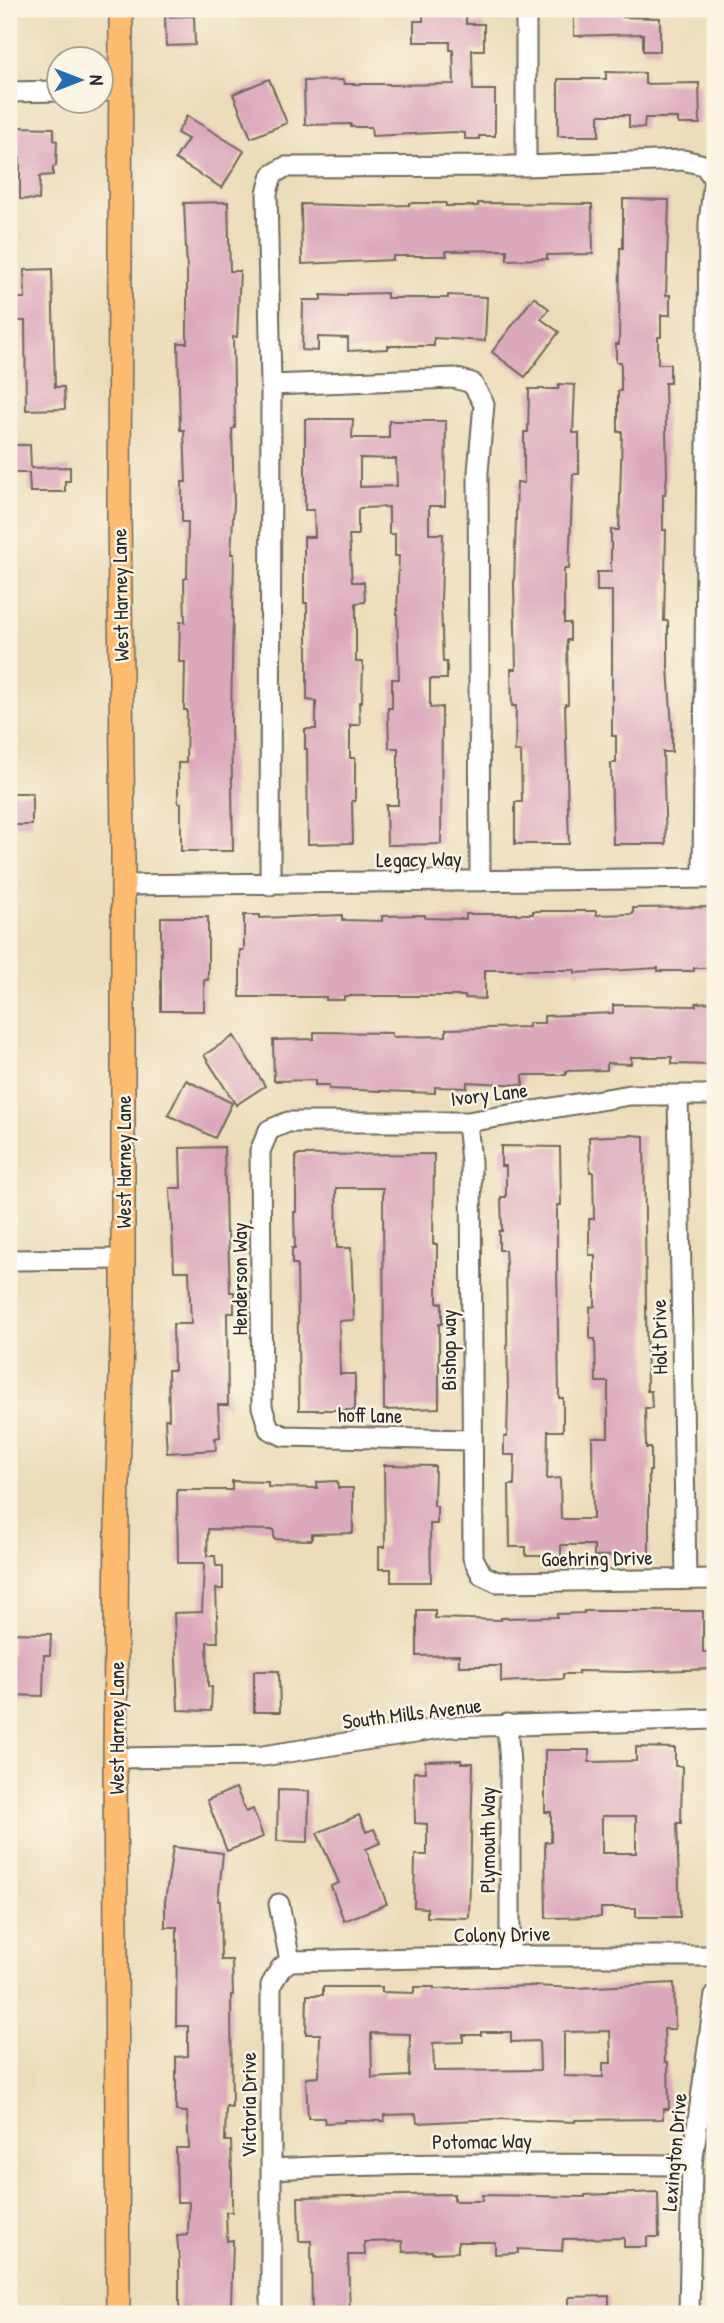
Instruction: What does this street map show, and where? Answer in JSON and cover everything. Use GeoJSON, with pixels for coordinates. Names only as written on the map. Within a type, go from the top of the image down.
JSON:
{"type":"FeatureCollection","features":[{"type":"Feature","properties":{"kind":"main road","name":"West Harney Lane"},"geometry":{"type":"LineString","coordinates":[[116,50],[121,9]]}},
{"type":"Feature","properties":{"kind":"main road","name":"West Harney Lane"},"geometry":{"type":"LineString","coordinates":[[111,116],[122,885],[122,1259],[115,1758],[118,2314]]}},
{"type":"Feature","properties":{"kind":"street"},"geometry":{"type":"LineString","coordinates":[[526,9],[526,166]]}},
{"type":"Feature","properties":{"kind":"street"},"geometry":{"type":"LineString","coordinates":[[9,92],[46,91]]}},
{"type":"Feature","properties":{"kind":"street"},"geometry":{"type":"LineString","coordinates":[[270,885],[271,385],[267,193],[272,175],[285,167],[526,166],[683,160],[704,165],[715,179],[709,223],[709,878]]}},
{"type":"Feature","properties":{"kind":"street"},"geometry":{"type":"LineString","coordinates":[[271,385],[454,378],[472,383],[485,404],[478,472],[480,881]]}},
{"type":"Feature","properties":{"kind":"street","name":"Legacy Way"},"geometry":{"type":"LineString","coordinates":[[122,885],[709,878]]}},
{"type":"Feature","properties":{"kind":"street","name":"Ivory Lane"},"geometry":{"type":"LineString","coordinates":[[269,1130],[288,1122],[467,1122],[630,1095],[715,1095]]}},
{"type":"Feature","properties":{"kind":"street","name":"Holt Drive"},"geometry":{"type":"LineString","coordinates":[[678,1095],[686,1579]]}},
{"type":"Feature","properties":{"kind":"street","name":"Bishop way"},"geometry":{"type":"LineString","coordinates":[[467,1122],[471,1162],[473,1558],[482,1575]]}},
{"type":"Feature","properties":{"kind":"street","name":"Henderson Way"},"geometry":{"type":"LineString","coordinates":[[269,1130],[260,1152],[260,1161],[262,1407],[270,1429]]}},
{"type":"Feature","properties":{"kind":"street"},"geometry":{"type":"LineString","coordinates":[[9,1260],[122,1259]]}},
{"type":"Feature","properties":{"kind":"street","name":"hoff lane"},"geometry":{"type":"LineString","coordinates":[[270,1429],[284,1436],[471,1440]]}},
{"type":"Feature","properties":{"kind":"street","name":"Goehring Drive"},"geometry":{"type":"LineString","coordinates":[[482,1575],[497,1583],[715,1578]]}},
{"type":"Feature","properties":{"kind":"street","name":"South Mills Avenue"},"geometry":{"type":"LineString","coordinates":[[115,1758],[263,1756],[447,1727],[715,1719]]}},
{"type":"Feature","properties":{"kind":"street","name":"Plymouth Way"},"geometry":{"type":"LineString","coordinates":[[507,1724],[510,1765],[510,1956]]}},
{"type":"Feature","properties":{"kind":"street"},"geometry":{"type":"LineString","coordinates":[[279,1904],[290,1961]]}},
{"type":"Feature","properties":{"kind":"street","name":"Colony Drive"},"geometry":{"type":"LineString","coordinates":[[290,1961],[510,1956],[715,1956]]}},
{"type":"Feature","properties":{"kind":"street","name":"Victoria Drive"},"geometry":{"type":"LineString","coordinates":[[271,2314],[271,1985],[281,1968],[290,1961]]}},
{"type":"Feature","properties":{"kind":"street","name":"Lexington Drive"},"geometry":{"type":"LineString","coordinates":[[689,2314],[692,2165],[715,1995]]}},
{"type":"Feature","properties":{"kind":"street","name":"Potomac Way"},"geometry":{"type":"LineString","coordinates":[[271,2169],[337,2165],[692,2165]]}},
{"type":"Feature","properties":{"kind":"building"},"geometry":{"type":"Polygon","coordinates":[[[423,9],[466,9],[466,24],[484,24],[484,50],[472,50],[473,90],[495,90],[495,136],[465,139],[465,133],[454,132],[372,136],[371,127],[351,127],[351,124],[305,125],[304,81],[343,80],[344,84],[389,85],[454,84],[453,50],[450,50],[450,42],[414,42],[414,21],[423,21],[423,9]]]}},
{"type":"Feature","properties":{"kind":"building"},"geometry":{"type":"Polygon","coordinates":[[[622,9],[622,17],[660,18],[660,51],[643,51],[643,34],[574,36],[574,12],[622,9]]]}},
{"type":"Feature","properties":{"kind":"building"},"geometry":{"type":"Polygon","coordinates":[[[194,16],[195,45],[166,46],[165,17],[194,16]]]}},
{"type":"Feature","properties":{"kind":"building"},"geometry":{"type":"Polygon","coordinates":[[[606,72],[645,73],[645,84],[699,83],[700,124],[678,124],[678,118],[645,118],[644,128],[629,127],[629,115],[599,115],[599,136],[558,136],[558,79],[606,79],[606,72]]]}},
{"type":"Feature","properties":{"kind":"building"},"geometry":{"type":"Polygon","coordinates":[[[269,79],[287,123],[251,138],[233,94],[269,79]]]}},
{"type":"Feature","properties":{"kind":"building"},"geometry":{"type":"Polygon","coordinates":[[[187,116],[244,151],[222,188],[175,159],[188,139],[177,133],[187,116]]]}},
{"type":"Feature","properties":{"kind":"building"},"geometry":{"type":"Polygon","coordinates":[[[14,127],[54,128],[54,140],[57,141],[56,166],[53,167],[53,175],[40,176],[39,200],[20,199],[20,158],[13,158],[14,127]]]}},
{"type":"Feature","properties":{"kind":"building"},"geometry":{"type":"Polygon","coordinates":[[[623,199],[669,200],[666,295],[670,295],[670,315],[661,315],[661,337],[658,337],[658,364],[670,364],[670,383],[665,383],[667,476],[663,495],[663,530],[666,530],[664,621],[668,621],[672,728],[672,752],[663,752],[666,844],[613,844],[611,763],[616,763],[616,736],[612,736],[612,591],[597,591],[597,572],[611,572],[611,530],[619,530],[622,432],[618,432],[618,391],[621,391],[621,362],[616,362],[616,344],[619,344],[623,199]]]}},
{"type":"Feature","properties":{"kind":"building"},"geometry":{"type":"Polygon","coordinates":[[[228,202],[230,271],[240,271],[237,337],[233,337],[233,851],[181,851],[178,763],[186,763],[187,710],[184,710],[185,662],[179,662],[180,622],[185,622],[184,579],[187,578],[188,522],[182,522],[182,482],[186,482],[184,430],[180,430],[178,343],[187,343],[184,203],[228,202]]]}},
{"type":"Feature","properties":{"kind":"building"},"geometry":{"type":"Polygon","coordinates":[[[446,203],[446,206],[478,206],[478,203],[592,204],[593,254],[547,255],[547,259],[507,260],[507,250],[446,251],[447,256],[393,256],[393,260],[302,264],[301,204],[374,206],[446,203]]]}},
{"type":"Feature","properties":{"kind":"building"},"geometry":{"type":"Polygon","coordinates":[[[52,269],[55,387],[64,387],[65,409],[26,410],[25,321],[9,321],[9,298],[25,298],[24,270],[52,269]]]}},
{"type":"Feature","properties":{"kind":"building"},"geometry":{"type":"Polygon","coordinates":[[[387,293],[387,298],[448,298],[448,295],[487,297],[485,341],[434,338],[434,346],[388,346],[388,349],[348,351],[348,338],[318,337],[318,351],[302,350],[303,300],[321,300],[321,295],[387,293]]]}},
{"type":"Feature","properties":{"kind":"building"},"geometry":{"type":"Polygon","coordinates":[[[534,297],[549,309],[541,319],[559,332],[525,377],[492,352],[534,297]]]}},
{"type":"Feature","properties":{"kind":"building"},"geometry":{"type":"Polygon","coordinates":[[[559,384],[575,385],[573,433],[579,433],[579,474],[573,474],[569,569],[564,569],[564,623],[570,623],[570,640],[567,640],[568,704],[565,704],[569,844],[515,844],[515,802],[522,802],[521,752],[515,752],[516,706],[512,706],[511,669],[516,669],[514,585],[517,482],[524,483],[524,432],[528,432],[529,389],[558,389],[559,384]]]}},
{"type":"Feature","properties":{"kind":"building"},"geometry":{"type":"Polygon","coordinates":[[[305,419],[353,419],[352,438],[389,438],[389,421],[446,421],[445,506],[429,506],[429,534],[443,534],[441,602],[443,662],[447,662],[447,679],[430,679],[430,708],[442,707],[441,844],[387,845],[386,805],[398,805],[398,748],[389,748],[388,708],[392,708],[392,679],[399,679],[399,556],[395,556],[395,534],[389,534],[389,507],[360,508],[358,535],[349,535],[352,582],[364,582],[365,602],[356,603],[356,662],[363,662],[360,725],[350,725],[350,758],[355,758],[353,843],[308,844],[305,729],[316,729],[316,701],[307,700],[304,537],[315,537],[314,510],[305,510],[305,419]],[[360,458],[360,487],[397,486],[396,459],[360,458]]]}},
{"type":"Feature","properties":{"kind":"building"},"geometry":{"type":"Polygon","coordinates":[[[10,445],[30,445],[31,468],[70,467],[70,481],[65,481],[65,492],[30,492],[29,473],[11,473],[10,445]]]}},
{"type":"Feature","properties":{"kind":"building"},"geometry":{"type":"Polygon","coordinates":[[[9,793],[32,793],[32,825],[9,825],[9,793]]]}},
{"type":"Feature","properties":{"kind":"building"},"geometry":{"type":"Polygon","coordinates":[[[715,907],[715,968],[694,968],[694,971],[658,971],[658,968],[575,973],[575,970],[485,970],[485,999],[465,996],[344,996],[344,1000],[326,1000],[326,997],[240,997],[240,950],[244,950],[244,915],[260,915],[260,918],[342,915],[342,920],[382,921],[382,916],[425,915],[425,918],[466,919],[466,914],[596,911],[596,915],[633,914],[633,908],[715,907]]]}},
{"type":"Feature","properties":{"kind":"building"},"geometry":{"type":"Polygon","coordinates":[[[161,917],[208,917],[208,980],[204,980],[204,1011],[161,1011],[161,917]]]}},
{"type":"Feature","properties":{"kind":"building"},"geometry":{"type":"Polygon","coordinates":[[[715,1002],[715,1065],[672,1064],[672,1057],[631,1057],[631,1064],[607,1063],[607,1070],[566,1071],[566,1075],[523,1075],[523,1085],[467,1082],[467,1088],[435,1087],[435,1093],[329,1089],[329,1085],[315,1085],[315,1080],[274,1081],[273,1040],[314,1039],[314,1032],[392,1033],[392,1037],[446,1036],[446,1029],[529,1027],[529,1023],[544,1023],[544,1016],[613,1013],[613,1005],[696,1006],[696,1003],[715,1002]]]}},
{"type":"Feature","properties":{"kind":"building"},"geometry":{"type":"Polygon","coordinates":[[[234,1036],[265,1086],[236,1105],[204,1055],[234,1036]]]}},
{"type":"Feature","properties":{"kind":"building"},"geometry":{"type":"Polygon","coordinates":[[[186,1080],[232,1103],[215,1138],[168,1115],[186,1080]]]}},
{"type":"Feature","properties":{"kind":"building"},"geometry":{"type":"Polygon","coordinates":[[[644,1136],[647,1391],[651,1391],[652,1408],[645,1408],[646,1448],[651,1448],[649,1555],[594,1556],[594,1545],[561,1545],[561,1556],[526,1556],[526,1547],[510,1547],[509,1485],[514,1485],[515,1455],[504,1455],[508,1398],[506,1264],[505,1250],[499,1250],[499,1231],[502,1231],[501,1197],[506,1197],[506,1166],[501,1166],[501,1146],[560,1147],[561,1205],[557,1205],[557,1266],[559,1398],[563,1398],[563,1431],[548,1431],[547,1479],[560,1478],[561,1519],[593,1519],[592,1437],[608,1437],[608,1382],[596,1382],[595,1339],[590,1339],[590,1307],[595,1306],[595,1255],[589,1255],[589,1219],[594,1219],[589,1137],[644,1136]]]}},
{"type":"Feature","properties":{"kind":"building"},"geometry":{"type":"Polygon","coordinates":[[[224,1147],[230,1292],[234,1292],[234,1313],[227,1313],[228,1405],[218,1405],[220,1437],[215,1438],[216,1450],[167,1453],[165,1419],[169,1419],[168,1370],[174,1370],[173,1324],[191,1324],[189,1271],[174,1271],[170,1188],[181,1188],[180,1148],[224,1147]]]}},
{"type":"Feature","properties":{"kind":"building"},"geometry":{"type":"Polygon","coordinates":[[[434,1154],[433,1244],[437,1244],[437,1303],[442,1303],[442,1324],[439,1324],[439,1408],[384,1410],[383,1188],[336,1188],[337,1248],[351,1248],[354,1320],[339,1321],[340,1374],[355,1374],[355,1410],[299,1410],[297,1264],[292,1264],[292,1248],[295,1248],[296,1155],[434,1154]]]}},
{"type":"Feature","properties":{"kind":"building"},"geometry":{"type":"Polygon","coordinates":[[[384,1465],[435,1466],[434,1506],[437,1506],[437,1524],[430,1524],[431,1582],[391,1582],[391,1569],[379,1569],[379,1547],[385,1547],[384,1465]]]}},
{"type":"Feature","properties":{"kind":"building"},"geometry":{"type":"Polygon","coordinates":[[[232,1481],[268,1482],[268,1487],[317,1488],[317,1482],[337,1481],[338,1488],[353,1488],[353,1533],[312,1534],[312,1540],[274,1539],[274,1530],[208,1529],[207,1556],[215,1556],[216,1566],[223,1566],[223,1589],[216,1589],[218,1642],[207,1642],[208,1687],[212,1687],[211,1711],[178,1710],[174,1613],[202,1612],[204,1563],[178,1563],[177,1490],[232,1490],[232,1481]]]}},
{"type":"Feature","properties":{"kind":"building"},"geometry":{"type":"Polygon","coordinates":[[[417,1610],[435,1610],[435,1618],[501,1620],[557,1617],[557,1614],[584,1611],[703,1611],[703,1652],[715,1652],[715,1669],[578,1671],[578,1674],[563,1674],[563,1679],[501,1682],[501,1666],[459,1666],[459,1655],[417,1656],[417,1610]]]}},
{"type":"Feature","properties":{"kind":"building"},"geometry":{"type":"Polygon","coordinates":[[[12,1633],[51,1634],[50,1655],[44,1655],[43,1696],[9,1695],[12,1633]]]}},
{"type":"Feature","properties":{"kind":"building"},"geometry":{"type":"Polygon","coordinates":[[[254,1671],[279,1671],[280,1712],[254,1712],[254,1671]]]}},
{"type":"Feature","properties":{"kind":"building"},"geometry":{"type":"Polygon","coordinates":[[[636,1747],[675,1748],[675,1766],[682,1766],[681,1823],[677,1823],[680,1917],[636,1917],[636,1908],[601,1908],[601,1917],[546,1918],[545,1842],[551,1842],[551,1812],[545,1812],[545,1750],[589,1750],[589,1762],[636,1761],[636,1747]],[[602,1816],[602,1853],[636,1853],[636,1816],[602,1816]]]}},
{"type":"Feature","properties":{"kind":"building"},"geometry":{"type":"Polygon","coordinates":[[[461,1760],[461,1763],[473,1763],[469,1918],[427,1917],[427,1908],[414,1907],[415,1855],[427,1855],[427,1824],[415,1823],[414,1772],[426,1772],[425,1761],[461,1760]]]}},
{"type":"Feature","properties":{"kind":"building"},"geometry":{"type":"Polygon","coordinates":[[[236,1788],[246,1812],[253,1809],[263,1837],[227,1851],[207,1800],[236,1788]]]}},
{"type":"Feature","properties":{"kind":"building"},"geometry":{"type":"Polygon","coordinates":[[[278,1790],[309,1791],[308,1842],[277,1841],[278,1790]]]}},
{"type":"Feature","properties":{"kind":"building"},"geometry":{"type":"Polygon","coordinates":[[[359,1815],[366,1832],[374,1829],[380,1843],[366,1849],[387,1904],[344,1921],[331,1886],[339,1883],[317,1833],[359,1815]]]}},
{"type":"Feature","properties":{"kind":"building"},"geometry":{"type":"Polygon","coordinates":[[[173,1847],[223,1853],[218,1901],[221,1960],[232,1960],[233,1995],[232,2107],[226,2106],[225,2141],[231,2141],[232,2174],[232,2212],[226,2212],[227,2241],[233,2240],[229,2314],[181,2314],[179,2305],[177,2236],[188,2235],[189,2202],[177,2202],[176,2148],[189,2148],[187,2112],[176,2111],[176,2057],[188,2056],[188,2026],[176,2026],[177,1927],[165,1927],[165,1902],[173,1847]]]}},
{"type":"Feature","properties":{"kind":"building"},"geometry":{"type":"Polygon","coordinates":[[[674,1983],[675,2029],[664,2029],[669,2109],[663,2109],[663,2119],[575,2122],[496,2119],[417,2123],[416,2114],[384,2115],[384,2121],[344,2120],[325,2123],[324,2118],[308,2118],[306,2078],[319,2077],[320,2034],[306,2034],[307,1995],[323,1995],[323,1987],[382,1987],[382,1992],[414,1993],[414,1987],[576,1988],[674,1983]],[[610,2031],[564,2032],[564,2076],[603,2077],[603,2063],[611,2063],[610,2031]],[[481,2032],[481,2035],[463,2035],[463,2042],[433,2043],[434,2071],[540,2070],[539,2041],[511,2042],[511,2032],[481,2032]],[[371,2033],[372,2078],[409,2076],[410,2034],[371,2033]]]}},
{"type":"Feature","properties":{"kind":"building"},"geometry":{"type":"Polygon","coordinates":[[[658,2192],[659,2237],[647,2237],[647,2247],[624,2247],[624,2238],[563,2239],[562,2251],[518,2249],[518,2253],[495,2254],[495,2242],[458,2242],[458,2252],[432,2253],[403,2252],[402,2241],[364,2242],[365,2255],[348,2255],[350,2314],[312,2314],[311,2241],[299,2241],[298,2197],[454,2194],[454,2201],[482,2201],[482,2195],[585,2197],[658,2192]]]}},
{"type":"Feature","properties":{"kind":"building"},"geometry":{"type":"Polygon","coordinates":[[[609,2296],[609,2314],[569,2314],[569,2297],[609,2296]]]}}]}
